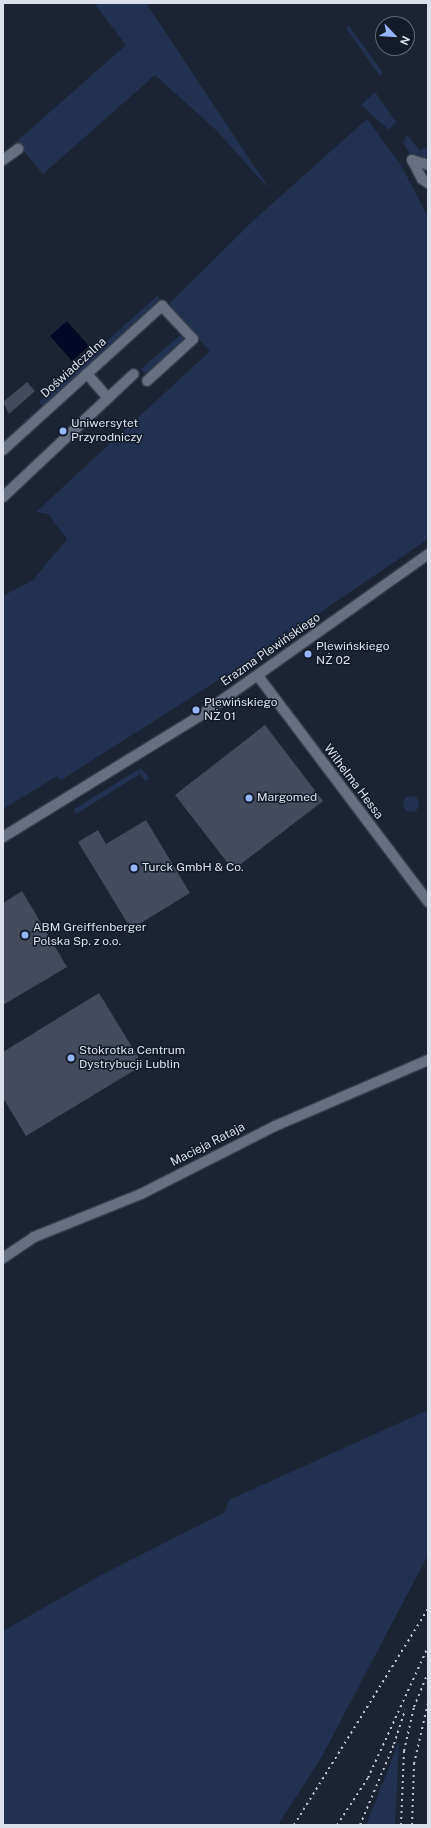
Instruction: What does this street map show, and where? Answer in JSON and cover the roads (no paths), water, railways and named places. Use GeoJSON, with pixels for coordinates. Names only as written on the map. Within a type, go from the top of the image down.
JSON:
{"type":"FeatureCollection","features":[{"type":"Feature","properties":{"kind":"street"},"geometry":{"type":"LineString","coordinates":[[3,160],[18,149]]}},
{"type":"Feature","properties":{"kind":"street"},"geometry":{"type":"LineString","coordinates":[[428,165],[412,160],[422,179],[428,183]]}},
{"type":"Feature","properties":{"kind":"street","name":"Doświadczalna"},"geometry":{"type":"LineString","coordinates":[[3,450],[162,306],[193,339],[147,381]]}},
{"type":"Feature","properties":{"kind":"street"},"geometry":{"type":"LineString","coordinates":[[87,374],[108,398]]}},
{"type":"Feature","properties":{"kind":"street"},"geometry":{"type":"LineString","coordinates":[[3,497],[134,374]]}},
{"type":"Feature","properties":{"kind":"street","name":"Erazma Plewińskiego"},"geometry":{"type":"LineString","coordinates":[[3,837],[149,749],[258,676],[428,554]]}},
{"type":"Feature","properties":{"kind":"street","name":"Wilhelma Hessa"},"geometry":{"type":"LineString","coordinates":[[258,676],[428,902]]}},
{"type":"Feature","properties":{"kind":"street","name":"Macieja Rataja"},"geometry":{"type":"LineString","coordinates":[[3,1258],[34,1237],[134,1197],[275,1126],[428,1060]]}},
{"type":"Feature","properties":{"kind":"railway"},"geometry":{"type":"LineString","coordinates":[[294,1825],[428,1609]]}},
{"type":"Feature","properties":{"kind":"railway"},"geometry":{"type":"LineString","coordinates":[[337,1825],[368,1778],[428,1647]]}},
{"type":"Feature","properties":{"kind":"railway"},"geometry":{"type":"LineString","coordinates":[[401,1825],[404,1751],[414,1707],[428,1672]]}},
{"type":"Feature","properties":{"kind":"railway"},"geometry":{"type":"LineString","coordinates":[[412,1825],[414,1764],[428,1703]]}},
{"type":"Feature","properties":{"kind":"railway"},"geometry":{"type":"LineString","coordinates":[[360,1825],[394,1744],[405,1710]]}},
{"type":"Feature","properties":{"kind":"place","name":"Uniwersytet Przyrodniczy"},"geometry":{"type":"Point","coordinates":[63,431]}},
{"type":"Feature","properties":{"kind":"place","name":"Plewińskiego NŻ 02"},"geometry":{"type":"Point","coordinates":[308,654]}},
{"type":"Feature","properties":{"kind":"place","name":"Plewińskiego NŻ 01"},"geometry":{"type":"Point","coordinates":[196,710]}},
{"type":"Feature","properties":{"kind":"place","name":"Margomed"},"geometry":{"type":"Point","coordinates":[249,798]}},
{"type":"Feature","properties":{"kind":"place","name":"Turck GmbH & Co."},"geometry":{"type":"Point","coordinates":[134,868]}},
{"type":"Feature","properties":{"kind":"place","name":"ABM Greiffenberger Polska Sp. z o.o."},"geometry":{"type":"Point","coordinates":[25,935]}},
{"type":"Feature","properties":{"kind":"place","name":"Stokrotka Centrum Dystrybucji Lublin"},"geometry":{"type":"Point","coordinates":[71,1058]}}]}
